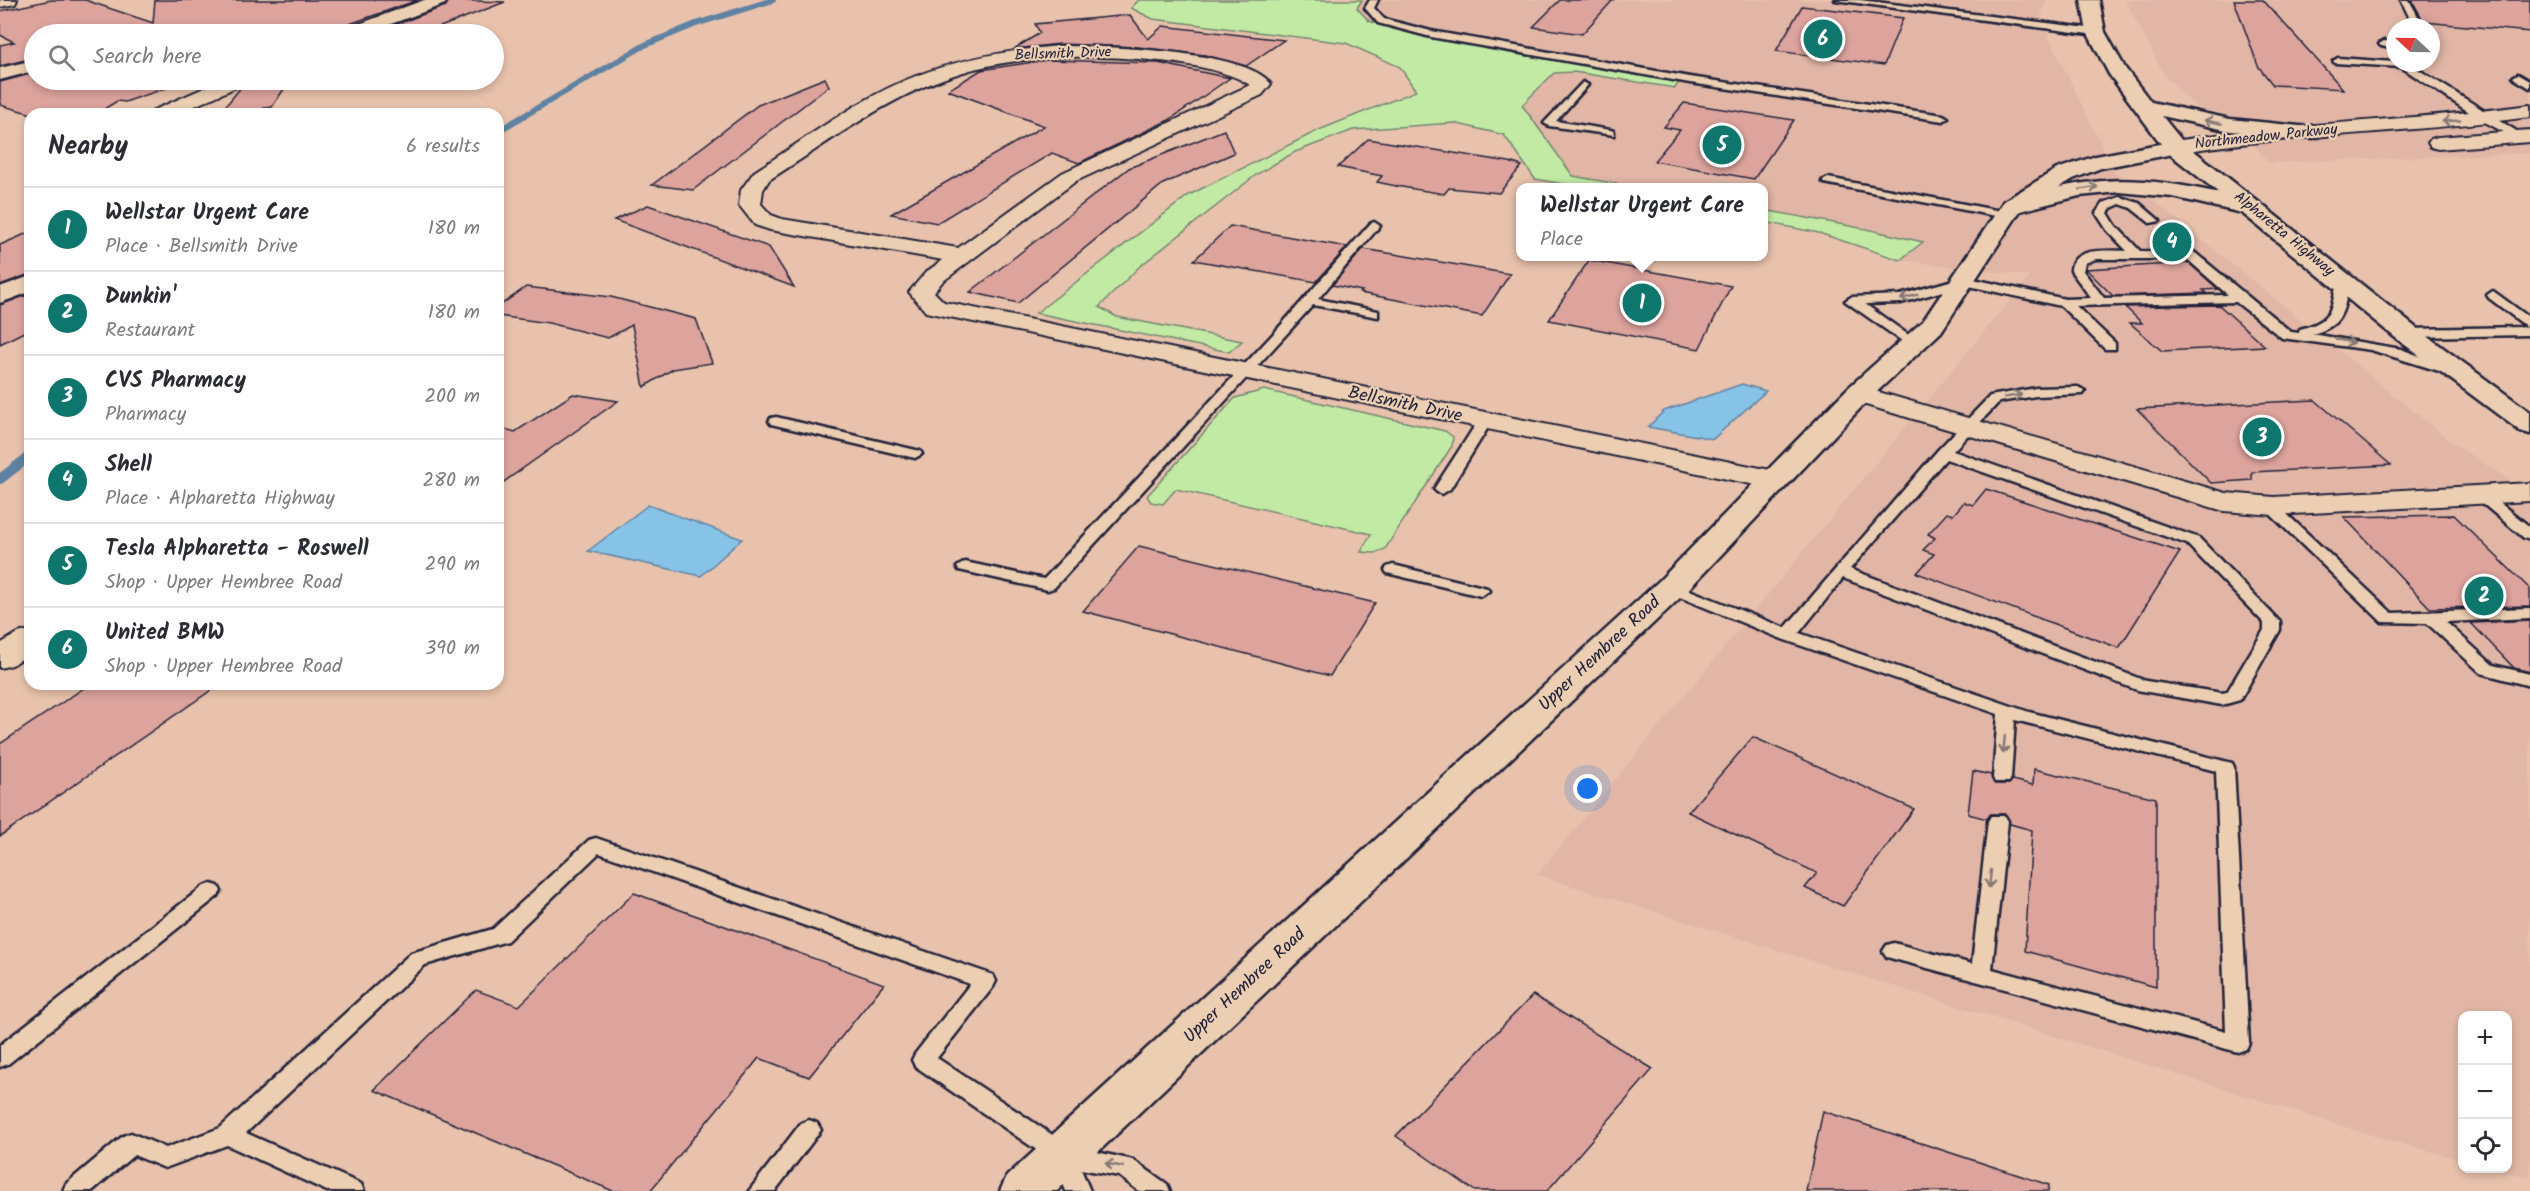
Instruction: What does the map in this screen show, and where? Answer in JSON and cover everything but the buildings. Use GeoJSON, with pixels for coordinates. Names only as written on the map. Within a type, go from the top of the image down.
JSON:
{"type":"FeatureCollection","features":[{"type":"Feature","properties":{"kind":"main road","name":"Alpharetta Highway"},"geometry":{"type":"LineString","coordinates":[[2090,0],[2096,32],[2116,70],[2175,147],[2406,333],[2530,425]]}},
{"type":"Feature","properties":{"kind":"main road"},"geometry":{"type":"LineString","coordinates":[[2143,106],[2230,125],[2313,132]]}},
{"type":"Feature","properties":{"kind":"main road","name":"Upper Hembree Road"},"geometry":{"type":"LineString","coordinates":[[1024,1191],[1671,588],[1858,394],[1932,326],[2009,210],[2065,174],[2106,160],[2175,147]]}},
{"type":"Feature","properties":{"kind":"main road"},"geometry":{"type":"LineString","coordinates":[[2009,210],[2078,189],[2125,185],[2181,192],[2252,208]]}},
{"type":"Feature","properties":{"kind":"street"},"geometry":{"type":"LineString","coordinates":[[0,2],[9,0]]}},
{"type":"Feature","properties":{"kind":"street"},"geometry":{"type":"LineString","coordinates":[[375,24],[439,0]]}},
{"type":"Feature","properties":{"kind":"street","name":"Bellsmith Drive"},"geometry":{"type":"LineString","coordinates":[[963,256],[778,225],[763,220],[750,205],[752,190],[761,176],[888,96],[970,62],[1032,52],[1090,50],[1131,52],[1225,67],[1250,75],[1262,84],[1255,91],[1069,177],[963,256],[934,276],[921,292],[935,307],[1775,480]]}},
{"type":"Feature","properties":{"kind":"street"},"geometry":{"type":"LineString","coordinates":[[0,74],[24,68]]}},
{"type":"Feature","properties":{"kind":"street"},"geometry":{"type":"LineString","coordinates":[[174,108],[214,90]]}},
{"type":"Feature","properties":{"kind":"street","name":"Northmeadow Parkway"},"geometry":{"type":"LineString","coordinates":[[2175,147],[2244,136],[2485,118],[2530,111]]}},
{"type":"Feature","properties":{"kind":"street"},"geometry":{"type":"LineString","coordinates":[[2422,144],[2526,137]]}},
{"type":"Feature","properties":{"kind":"street","name":"Northmeadow Parkway"},"geometry":{"type":"LineString","coordinates":[[2175,147],[2240,152],[2389,146]]}},
{"type":"Feature","properties":{"kind":"street"},"geometry":{"type":"LineString","coordinates":[[0,296],[24,286]]}},
{"type":"Feature","properties":{"kind":"street"},"geometry":{"type":"LineString","coordinates":[[1858,394],[2224,502],[2269,505],[2530,492]]}},
{"type":"Feature","properties":{"kind":"street"},"geometry":{"type":"LineString","coordinates":[[0,658],[24,644]]}},
{"type":"Feature","properties":{"kind":"lane"},"geometry":{"type":"LineString","coordinates":[[1374,0],[1369,8],[1381,21],[1431,34],[1690,80],[1943,118]]}},
{"type":"Feature","properties":{"kind":"lane"},"geometry":{"type":"LineString","coordinates":[[1839,0],[2096,32]]}},
{"type":"Feature","properties":{"kind":"lane"},"geometry":{"type":"LineString","coordinates":[[2405,0],[2414,18]]}},
{"type":"Feature","properties":{"kind":"lane"},"geometry":{"type":"LineString","coordinates":[[2338,61],[2386,63]]}},
{"type":"Feature","properties":{"kind":"lane"},"geometry":{"type":"LineString","coordinates":[[2416,72],[2485,118],[2526,137]]}},
{"type":"Feature","properties":{"kind":"lane"},"geometry":{"type":"LineString","coordinates":[[2518,77],[2530,85]]}},
{"type":"Feature","properties":{"kind":"lane"},"geometry":{"type":"LineString","coordinates":[[1583,85],[1549,123],[1610,134]]}},
{"type":"Feature","properties":{"kind":"lane"},"geometry":{"type":"LineString","coordinates":[[1828,181],[2009,210]]}},
{"type":"Feature","properties":{"kind":"lane"},"geometry":{"type":"LineString","coordinates":[[2137,255],[2110,228],[2102,213],[2106,204],[2111,201],[2135,204],[2154,221]]}},
{"type":"Feature","properties":{"kind":"lane"},"geometry":{"type":"LineString","coordinates":[[965,567],[1048,585],[1311,301],[1374,226]]}},
{"type":"Feature","properties":{"kind":"lane"},"geometry":{"type":"LineString","coordinates":[[2101,303],[2077,271],[2081,260],[2095,255],[2187,252],[2239,298],[2287,335],[2371,346],[2401,353],[2461,375]]}},
{"type":"Feature","properties":{"kind":"lane"},"geometry":{"type":"LineString","coordinates":[[1912,344],[1851,301],[1901,299],[1964,281],[2065,303],[2239,298]]}},
{"type":"Feature","properties":{"kind":"lane"},"geometry":{"type":"LineString","coordinates":[[2287,335],[2321,329],[2332,322],[2337,313],[2343,282]]}},
{"type":"Feature","properties":{"kind":"lane"},"geometry":{"type":"LineString","coordinates":[[2493,295],[2530,324]]}},
{"type":"Feature","properties":{"kind":"lane"},"geometry":{"type":"LineString","coordinates":[[1311,301],[1373,314]]}},
{"type":"Feature","properties":{"kind":"lane"},"geometry":{"type":"LineString","coordinates":[[2065,303],[2110,346]]}},
{"type":"Feature","properties":{"kind":"lane"},"geometry":{"type":"LineString","coordinates":[[2406,333],[2480,329],[2530,331]]}},
{"type":"Feature","properties":{"kind":"lane"},"geometry":{"type":"LineString","coordinates":[[1788,635],[1943,453],[1995,399],[2036,392],[2078,391]]}},
{"type":"Feature","properties":{"kind":"lane"},"geometry":{"type":"LineString","coordinates":[[776,421],[915,454]]}},
{"type":"Feature","properties":{"kind":"lane"},"geometry":{"type":"LineString","coordinates":[[1443,489],[1485,421]]}},
{"type":"Feature","properties":{"kind":"lane"},"geometry":{"type":"LineString","coordinates":[[1840,572],[2143,686],[2222,699],[2234,696],[2272,630],[2272,622],[2200,545],[1943,453]]}},
{"type":"Feature","properties":{"kind":"lane"},"geometry":{"type":"LineString","coordinates":[[2481,495],[2530,535]]}},
{"type":"Feature","properties":{"kind":"lane"},"geometry":{"type":"LineString","coordinates":[[2269,505],[2388,618],[2530,613]]}},
{"type":"Feature","properties":{"kind":"lane"},"geometry":{"type":"LineString","coordinates":[[1393,570],[1482,591]]}},
{"type":"Feature","properties":{"kind":"lane"},"geometry":{"type":"LineString","coordinates":[[1671,588],[1788,635],[2007,712],[2225,766],[2238,1043],[1894,951]]}},
{"type":"Feature","properties":{"kind":"lane"},"geometry":{"type":"LineString","coordinates":[[2431,618],[2487,669],[2530,680]]}},
{"type":"Feature","properties":{"kind":"lane"},"geometry":{"type":"LineString","coordinates":[[2002,778],[2007,712]]}},
{"type":"Feature","properties":{"kind":"lane"},"geometry":{"type":"LineString","coordinates":[[1981,974],[1998,821]]}},
{"type":"Feature","properties":{"kind":"lane"},"geometry":{"type":"LineString","coordinates":[[75,1191],[131,1143],[165,1158],[228,1135],[418,959],[500,934],[596,845],[985,981],[923,1060],[1063,1155],[1125,1167],[1158,1191]]}},
{"type":"Feature","properties":{"kind":"lane"},"geometry":{"type":"LineString","coordinates":[[0,1058],[211,891]]}},
{"type":"Feature","properties":{"kind":"lane"},"geometry":{"type":"LineString","coordinates":[[761,1191],[809,1130]]}},
{"type":"Feature","properties":{"kind":"lane"},"geometry":{"type":"LineString","coordinates":[[228,1135],[352,1191]]}},
{"type":"Feature","properties":{"kind":"lane"},"geometry":{"type":"LineString","coordinates":[[1063,1155],[1078,1191]]}},
{"type":"Feature","properties":{"kind":"shaded area"},"geometry":{"type":"Polygon","coordinates":[[[1362,0],[2046,0],[2040,19],[2115,173],[2143,192],[2454,444],[2530,493],[2530,1178],[2510,1173],[2512,1173],[2512,1011],[2458,1011],[2458,1159],[2368,1134],[1537,875],[2030,276],[1900,260],[1922,242],[1768,211],[1768,183],[1612,183],[1573,176],[1522,105],[1554,73],[1574,72],[1678,82],[1440,40],[1391,29],[1369,21],[1357,8],[1362,0]]]}},
{"type":"Feature","properties":{"kind":"shaded area"},"geometry":{"type":"Polygon","coordinates":[[[2125,0],[2530,0],[2530,153],[2269,163],[2232,119],[2196,107],[2165,76],[2125,0]]]}},
{"type":"Feature","properties":{"kind":"green space"},"geometry":{"type":"Polygon","coordinates":[[[1139,0],[1362,0],[1357,8],[1369,21],[1440,40],[1679,82],[1675,88],[1574,72],[1554,73],[1522,105],[1573,176],[1612,183],[1558,183],[1535,179],[1504,135],[1454,123],[1353,130],[1295,152],[1257,174],[1139,267],[1099,307],[1117,317],[1242,341],[1229,352],[1036,313],[1189,195],[1319,130],[1416,91],[1400,67],[1346,43],[1153,19],[1131,8],[1139,0]]]}},
{"type":"Feature","properties":{"kind":"green space"},"geometry":{"type":"Polygon","coordinates":[[[1768,211],[1923,242],[1900,260],[1819,233],[1768,223],[1768,211]]]}},
{"type":"Feature","properties":{"kind":"green space"},"geometry":{"type":"Polygon","coordinates":[[[1264,390],[1445,431],[1453,437],[1452,446],[1385,549],[1375,553],[1361,552],[1371,534],[1176,489],[1163,504],[1151,502],[1147,496],[1235,398],[1264,390]]]}},
{"type":"Feature","properties":{"kind":"water"},"geometry":{"type":"Polygon","coordinates":[[[1742,384],[1766,391],[1713,439],[1648,427],[1664,411],[1742,384]]]}},
{"type":"Feature","properties":{"kind":"water"},"geometry":{"type":"Polygon","coordinates":[[[648,505],[742,539],[701,576],[588,551],[648,505]]]}},
{"type":"Feature","properties":{"kind":"waterway"},"geometry":{"type":"LineString","coordinates":[[504,127],[645,45],[696,24],[773,0]]}},
{"type":"Feature","properties":{"kind":"waterway"},"geometry":{"type":"LineString","coordinates":[[0,479],[24,461]]}},
{"type":"Feature","properties":{"kind":"place","name":"United BMW"},"geometry":{"type":"Point","coordinates":[1823,39]}},
{"type":"Feature","properties":{"kind":"place","name":"Tesla Alpharetta - Roswell"},"geometry":{"type":"Point","coordinates":[1722,145]}},
{"type":"Feature","properties":{"kind":"place","name":"Shell"},"geometry":{"type":"Point","coordinates":[2172,242]}},
{"type":"Feature","properties":{"kind":"place","name":"Wellstar Urgent Care"},"geometry":{"type":"Point","coordinates":[1642,303]}},
{"type":"Feature","properties":{"kind":"place","name":"CVS Pharmacy"},"geometry":{"type":"Point","coordinates":[2262,437]}},
{"type":"Feature","properties":{"kind":"place","name":"Dunkin'"},"geometry":{"type":"Point","coordinates":[2484,596]}}]}
